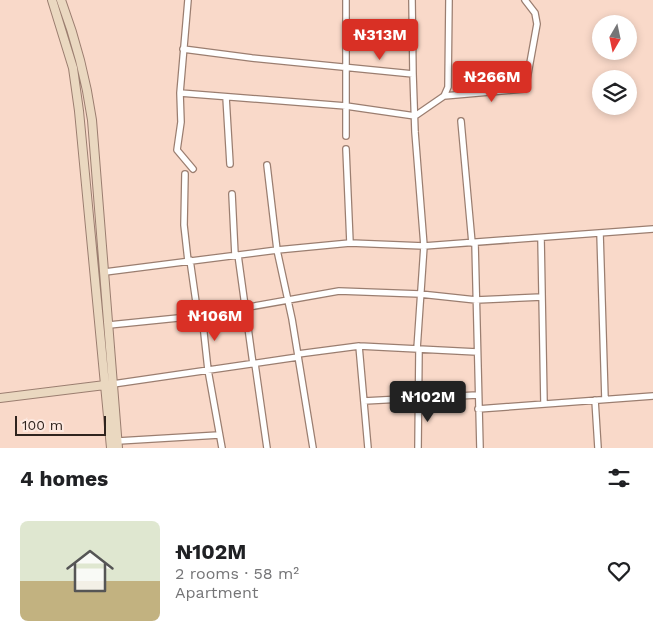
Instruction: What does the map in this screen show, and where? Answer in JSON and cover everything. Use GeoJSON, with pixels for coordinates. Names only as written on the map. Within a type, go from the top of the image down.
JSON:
{"type":"FeatureCollection","features":[{"type":"Feature","properties":{"kind":"main road"},"geometry":{"type":"LineString","coordinates":[[52,0],[73,68],[80,111],[98,292],[118,444]]}},
{"type":"Feature","properties":{"kind":"main road"},"geometry":{"type":"LineString","coordinates":[[61,0],[78,49],[89,97],[97,163],[108,325],[111,448]]}},
{"type":"Feature","properties":{"kind":"main road"},"geometry":{"type":"LineString","coordinates":[[0,398],[109,385]]}},
{"type":"Feature","properties":{"kind":"street"},"geometry":{"type":"LineString","coordinates":[[188,0],[180,93],[181,122],[177,150],[193,169]]}},
{"type":"Feature","properties":{"kind":"street"},"geometry":{"type":"LineString","coordinates":[[346,0],[346,136]]}},
{"type":"Feature","properties":{"kind":"street"},"geometry":{"type":"LineString","coordinates":[[412,0],[412,74],[424,246],[418,349],[418,448]]}},
{"type":"Feature","properties":{"kind":"street"},"geometry":{"type":"LineString","coordinates":[[180,93],[346,106],[415,118],[444,96],[448,87],[449,0]]}},
{"type":"Feature","properties":{"kind":"street"},"geometry":{"type":"LineString","coordinates":[[444,96],[524,89],[537,24],[535,13],[525,0]]}},
{"type":"Feature","properties":{"kind":"street"},"geometry":{"type":"LineString","coordinates":[[183,49],[412,74]]}},
{"type":"Feature","properties":{"kind":"street"},"geometry":{"type":"LineString","coordinates":[[226,98],[230,164]]}},
{"type":"Feature","properties":{"kind":"street"},"geometry":{"type":"LineString","coordinates":[[462,122],[473,243],[480,448]]}},
{"type":"Feature","properties":{"kind":"street"},"geometry":{"type":"LineString","coordinates":[[346,149],[350,243]]}},
{"type":"Feature","properties":{"kind":"street"},"geometry":{"type":"LineString","coordinates":[[267,165],[277,250],[288,301],[313,448]]}},
{"type":"Feature","properties":{"kind":"street"},"geometry":{"type":"LineString","coordinates":[[184,174],[184,225],[222,448]]}},
{"type":"Feature","properties":{"kind":"street"},"geometry":{"type":"LineString","coordinates":[[232,194],[236,255],[267,448]]}},
{"type":"Feature","properties":{"kind":"street"},"geometry":{"type":"LineString","coordinates":[[105,272],[189,260],[350,243],[424,246],[653,229]]}},
{"type":"Feature","properties":{"kind":"street"},"geometry":{"type":"LineString","coordinates":[[600,233],[606,399]]}},
{"type":"Feature","properties":{"kind":"street"},"geometry":{"type":"LineString","coordinates":[[541,238],[544,403]]}},
{"type":"Feature","properties":{"kind":"street"},"geometry":{"type":"LineString","coordinates":[[108,325],[200,316],[339,291],[420,294],[476,300],[542,297]]}},
{"type":"Feature","properties":{"kind":"street"},"geometry":{"type":"LineString","coordinates":[[109,385],[254,364],[359,346],[477,352]]}},
{"type":"Feature","properties":{"kind":"street"},"geometry":{"type":"LineString","coordinates":[[359,346],[368,448]]}},
{"type":"Feature","properties":{"kind":"street"},"geometry":{"type":"LineString","coordinates":[[364,401],[477,395]]}},
{"type":"Feature","properties":{"kind":"street"},"geometry":{"type":"LineString","coordinates":[[478,409],[653,396]]}},
{"type":"Feature","properties":{"kind":"street"},"geometry":{"type":"LineString","coordinates":[[595,400],[598,448]]}},
{"type":"Feature","properties":{"kind":"street"},"geometry":{"type":"LineString","coordinates":[[118,444],[219,435]]}}]}
